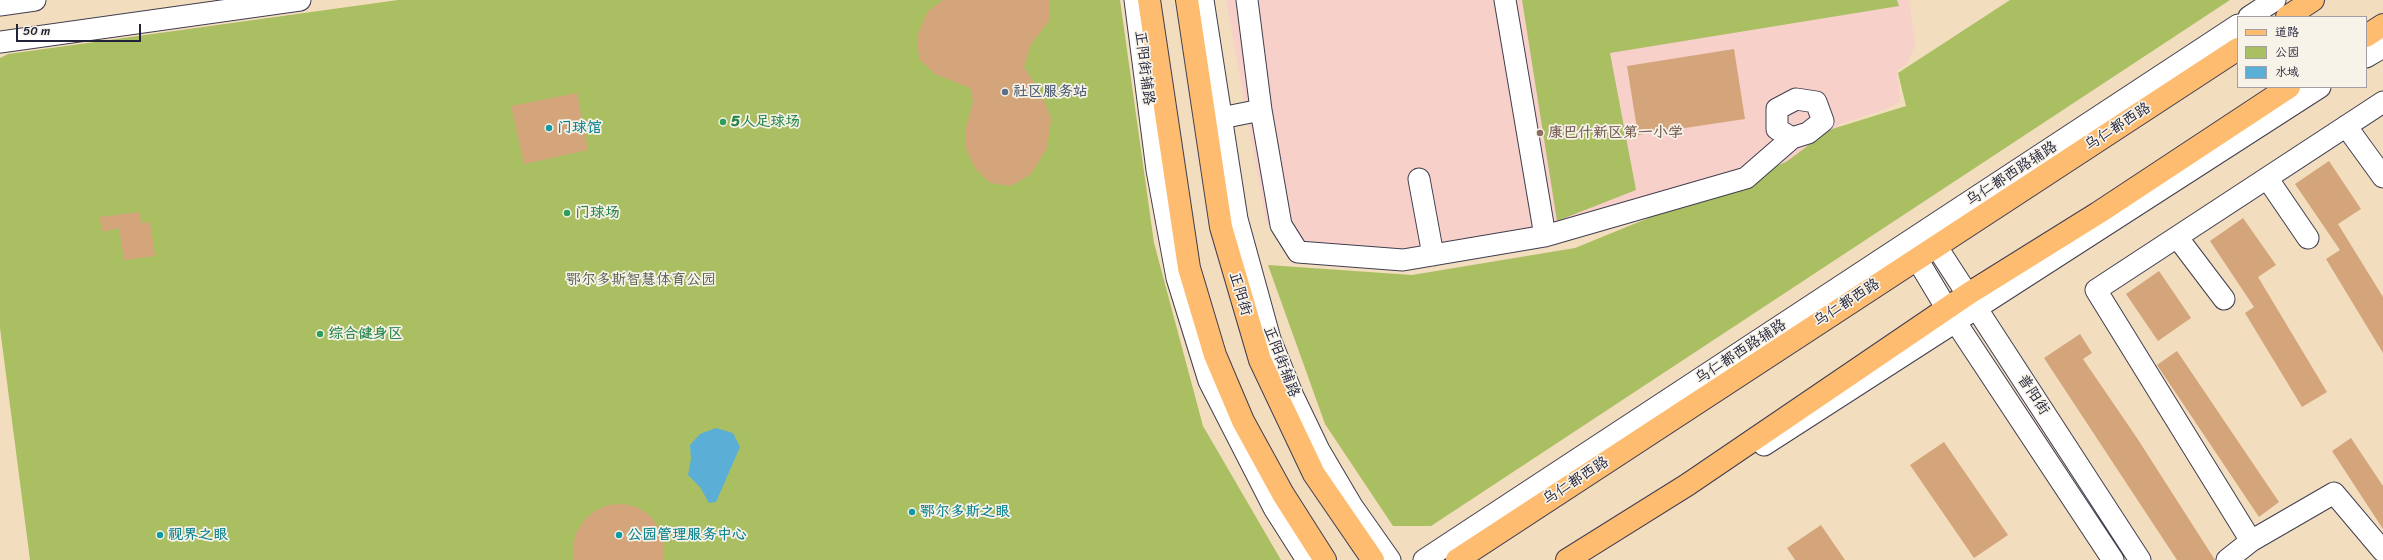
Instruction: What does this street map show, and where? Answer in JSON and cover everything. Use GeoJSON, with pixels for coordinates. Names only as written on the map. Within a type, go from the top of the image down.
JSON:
{"type":"FeatureCollection","features":[{"type":"Feature","properties":{"kind":"main road"},"geometry":{"type":"LineString","coordinates":[[1149,0],[1189,268],[1215,355],[1243,421],[1283,494],[1325,560]]}},
{"type":"Feature","properties":{"kind":"main road","name":"正阳街"},"geometry":{"type":"LineString","coordinates":[[1187,0],[1220,227],[1260,360],[1314,474],[1373,560]]}},
{"type":"Feature","properties":{"kind":"main road"},"geometry":{"type":"LineString","coordinates":[[2289,16],[2313,0]]}},
{"type":"Feature","properties":{"kind":"main road"},"geometry":{"type":"LineString","coordinates":[[2367,35],[2383,25]]}},
{"type":"Feature","properties":{"kind":"main road","name":"乌仁都西路"},"geometry":{"type":"LineString","coordinates":[[1457,560],[1931,238],[2237,50]]}},
{"type":"Feature","properties":{"kind":"main road"},"geometry":{"type":"LineString","coordinates":[[1568,560],[1951,315],[2098,213],[2287,88]]}},
{"type":"Feature","properties":{"kind":"street"},"geometry":{"type":"LineString","coordinates":[[0,5],[35,0]]}},
{"type":"Feature","properties":{"kind":"street"},"geometry":{"type":"LineString","coordinates":[[0,42],[300,0]]}},
{"type":"Feature","properties":{"kind":"street","name":"正阳街辅路"},"geometry":{"type":"LineString","coordinates":[[1135,0],[1157,170],[1177,278],[1209,381],[1274,508],[1306,560]]}},
{"type":"Feature","properties":{"kind":"street","name":"正阳街辅路"},"geometry":{"type":"LineString","coordinates":[[1202,0],[1237,219],[1270,339],[1293,396],[1319,450],[1352,506],[1390,560]]}},
{"type":"Feature","properties":{"kind":"street"},"geometry":{"type":"LineString","coordinates":[[1247,0],[1261,110],[1281,225],[1298,252],[1403,260],[1545,236],[1746,178],[1792,138]]}},
{"type":"Feature","properties":{"kind":"street"},"geometry":{"type":"LineString","coordinates":[[1505,0],[1545,236]]}},
{"type":"Feature","properties":{"kind":"street"},"geometry":{"type":"LineString","coordinates":[[2251,16],[2275,0]]}},
{"type":"Feature","properties":{"kind":"street","name":"乌仁都西路辅路"},"geometry":{"type":"LineString","coordinates":[[1931,238],[2237,26]]}},
{"type":"Feature","properties":{"kind":"street"},"geometry":{"type":"LineString","coordinates":[[2367,56],[2383,46]]}},
{"type":"Feature","properties":{"kind":"street"},"geometry":{"type":"LineString","coordinates":[[1972,301],[2318,88]]}},
{"type":"Feature","properties":{"kind":"street"},"geometry":{"type":"LineString","coordinates":[[2251,541],[2096,290],[2383,102]]}},
{"type":"Feature","properties":{"kind":"street"},"geometry":{"type":"LineString","coordinates":[[1221,118],[1261,110]]}},
{"type":"Feature","properties":{"kind":"street"},"geometry":{"type":"LineString","coordinates":[[2346,126],[2383,178]]}},
{"type":"Feature","properties":{"kind":"street"},"geometry":{"type":"LineString","coordinates":[[2267,178],[2308,238]]}},
{"type":"Feature","properties":{"kind":"street"},"geometry":{"type":"LineString","coordinates":[[1419,179],[1433,255]]}},
{"type":"Feature","properties":{"kind":"street"},"geometry":{"type":"LineString","coordinates":[[2177,237],[2224,299]]}},
{"type":"Feature","properties":{"kind":"street","name":"普阳街"},"geometry":{"type":"LineString","coordinates":[[1931,238],[2140,560]]}},
{"type":"Feature","properties":{"kind":"street","name":"乌仁都西路辅路"},"geometry":{"type":"LineString","coordinates":[[1424,560],[1912,251]]}},
{"type":"Feature","properties":{"kind":"street","name":"普阳街"},"geometry":{"type":"LineString","coordinates":[[1912,251],[1951,315],[2114,560]]}},
{"type":"Feature","properties":{"kind":"street"},"geometry":{"type":"LineString","coordinates":[[1587,560],[1951,315]]}},
{"type":"Feature","properties":{"kind":"street"},"geometry":{"type":"LineString","coordinates":[[2227,560],[2251,541],[2334,493],[2383,551]]}},
{"type":"Feature","properties":{"kind":"shaded area","name":"康巴什新区第一小学"},"geometry":{"type":"Polygon","coordinates":[[[1226,0],[1909,0],[1915,45],[1907,64],[1897,70],[1900,101],[1888,108],[1840,124],[1821,142],[1771,174],[1408,269],[1287,255],[1266,221],[1226,0]]]}},
{"type":"Feature","properties":{"kind":"green space","name":"鄂尔多斯智慧体育公园"},"geometry":{"type":"Polygon","coordinates":[[[398,0],[1120,0],[1154,243],[1203,426],[1281,560],[30,560],[0,328],[0,58],[8,54],[398,0]]]}},
{"type":"Feature","properties":{"kind":"green space"},"geometry":{"type":"Polygon","coordinates":[[[1522,0],[1897,0],[1899,6],[1610,53],[1636,190],[1557,221],[1522,0]]]}},
{"type":"Feature","properties":{"kind":"green space"},"geometry":{"type":"Polygon","coordinates":[[[2010,0],[2230,0],[1431,526],[1393,526],[1325,424],[1268,265],[1412,275],[1575,248],[1786,162],[1829,130],[1906,106],[1898,73],[2010,0]]]}},
{"type":"Feature","properties":{"kind":"water"},"geometry":{"type":"Polygon","coordinates":[[[716,428],[733,433],[740,447],[716,502],[709,503],[700,487],[688,475],[691,459],[690,445],[700,434],[716,428]]]}},
{"type":"Feature","properties":{"kind":"building","name":"社区服务站"},"geometry":{"type":"Polygon","coordinates":[[[943,0],[1049,0],[1049,21],[1031,44],[1024,67],[1042,95],[1051,119],[1047,148],[1031,174],[1011,186],[990,183],[975,168],[965,146],[966,127],[973,101],[970,88],[935,74],[919,59],[917,36],[928,11],[943,0]]]}},
{"type":"Feature","properties":{"kind":"building"},"geometry":{"type":"Polygon","coordinates":[[[1734,49],[1745,119],[1638,135],[1627,66],[1734,49]]]}},
{"type":"Feature","properties":{"kind":"building","name":"门球馆"},"geometry":{"type":"Polygon","coordinates":[[[577,93],[588,150],[524,164],[511,106],[577,93]]]}},
{"type":"Feature","properties":{"kind":"building"},"geometry":{"type":"Polygon","coordinates":[[[2329,161],[2361,209],[2338,224],[2383,297],[2383,353],[2326,259],[2340,250],[2295,184],[2329,161]]]}},
{"type":"Feature","properties":{"kind":"building"},"geometry":{"type":"Polygon","coordinates":[[[140,212],[141,223],[150,222],[155,256],[124,260],[119,228],[103,232],[99,217],[140,212]]]}},
{"type":"Feature","properties":{"kind":"building"},"geometry":{"type":"Polygon","coordinates":[[[2243,218],[2276,265],[2258,277],[2327,392],[2302,407],[2245,313],[2254,307],[2210,241],[2243,218]]]}},
{"type":"Feature","properties":{"kind":"building"},"geometry":{"type":"Polygon","coordinates":[[[2159,271],[2191,318],[2158,341],[2126,294],[2159,271]]]}},
{"type":"Feature","properties":{"kind":"building"},"geometry":{"type":"Polygon","coordinates":[[[2080,334],[2092,353],[2083,359],[2137,438],[2215,560],[2177,560],[2044,358],[2080,334]]]}},
{"type":"Feature","properties":{"kind":"building"},"geometry":{"type":"Polygon","coordinates":[[[2177,351],[2279,502],[2259,517],[2157,365],[2177,351]]]}},
{"type":"Feature","properties":{"kind":"building"},"geometry":{"type":"Polygon","coordinates":[[[2351,438],[2383,486],[2383,529],[2332,451],[2351,438]]]}},
{"type":"Feature","properties":{"kind":"building"},"geometry":{"type":"Polygon","coordinates":[[[1944,442],[2008,535],[1974,558],[1910,465],[1944,442]]]}},
{"type":"Feature","properties":{"kind":"building","name":"公园管理服务中心"},"geometry":{"type":"Polygon","coordinates":[[[623,504],[637,507],[649,515],[658,526],[663,539],[664,560],[574,560],[573,544],[577,531],[585,519],[596,510],[609,505],[623,504]]]}},
{"type":"Feature","properties":{"kind":"building"},"geometry":{"type":"Polygon","coordinates":[[[1821,525],[1845,560],[1795,560],[1787,548],[1821,525]]]}},
{"type":"Feature","properties":{"kind":"place","name":"社区服务站"},"geometry":{"type":"Point","coordinates":[1005,92]}},
{"type":"Feature","properties":{"kind":"place","name":"5人足球场"},"geometry":{"type":"Point","coordinates":[723,122]}},
{"type":"Feature","properties":{"kind":"place","name":"门球馆"},"geometry":{"type":"Point","coordinates":[549,128]}},
{"type":"Feature","properties":{"kind":"place","name":"康巴什新区第一小学"},"geometry":{"type":"Point","coordinates":[1540,133]}},
{"type":"Feature","properties":{"kind":"place","name":"门球场"},"geometry":{"type":"Point","coordinates":[567,213]}},
{"type":"Feature","properties":{"kind":"place","name":"综合健身区"},"geometry":{"type":"Point","coordinates":[320,334]}},
{"type":"Feature","properties":{"kind":"place","name":"鄂尔多斯之眼"},"geometry":{"type":"Point","coordinates":[912,512]}},
{"type":"Feature","properties":{"kind":"place","name":"视界之眼"},"geometry":{"type":"Point","coordinates":[160,535]}},
{"type":"Feature","properties":{"kind":"place","name":"公园管理服务中心"},"geometry":{"type":"Point","coordinates":[619,535]}}]}
